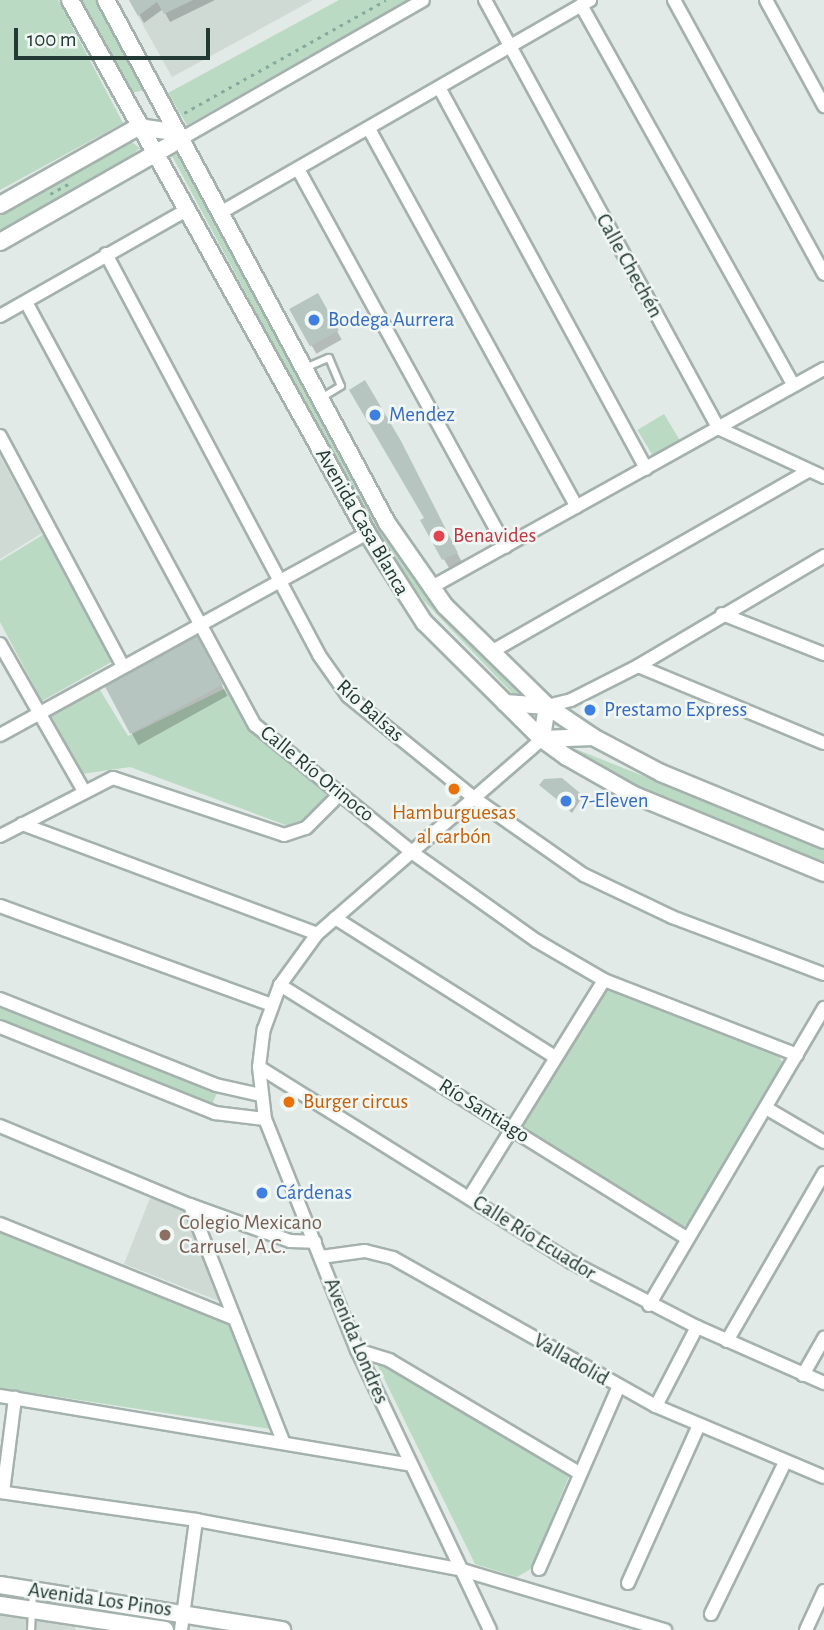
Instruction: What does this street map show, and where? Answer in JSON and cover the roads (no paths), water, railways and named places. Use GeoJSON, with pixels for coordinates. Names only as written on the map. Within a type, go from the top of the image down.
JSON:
{"type":"FeatureCollection","features":[{"type":"Feature","properties":{"kind":"street"},"geometry":{"type":"LineString","coordinates":[[70,0],[144,127],[151,153]]}},
{"type":"Feature","properties":{"kind":"street","name":"Avenida Casa Blanca"},"geometry":{"type":"LineString","coordinates":[[106,0],[150,87],[180,136],[304,369],[416,568],[430,588],[547,706],[593,737],[661,773],[824,840]]}},
{"type":"Feature","properties":{"kind":"street"},"geometry":{"type":"LineString","coordinates":[[0,242],[180,136],[423,0]]}},
{"type":"Feature","properties":{"kind":"street","name":"Calle Chechén"},"geometry":{"type":"LineString","coordinates":[[485,0],[718,428]]}},
{"type":"Feature","properties":{"kind":"street"},"geometry":{"type":"LineString","coordinates":[[674,0],[824,274]]}},
{"type":"Feature","properties":{"kind":"street"},"geometry":{"type":"LineString","coordinates":[[766,0],[824,106]]}},
{"type":"Feature","properties":{"kind":"street"},"geometry":{"type":"LineString","coordinates":[[219,213],[440,89],[585,3],[794,386]]}},
{"type":"Feature","properties":{"kind":"street"},"geometry":{"type":"LineString","coordinates":[[144,127],[150,87]]}},
{"type":"Feature","properties":{"kind":"street"},"geometry":{"type":"LineString","coordinates":[[440,89],[646,468]]}},
{"type":"Feature","properties":{"kind":"street"},"geometry":{"type":"LineString","coordinates":[[0,205],[144,127],[180,136]]}},
{"type":"Feature","properties":{"kind":"street"},"geometry":{"type":"LineString","coordinates":[[369,129],[577,508]]}},
{"type":"Feature","properties":{"kind":"street","name":"Avenida Casa Blanca"},"geometry":{"type":"LineString","coordinates":[[151,153],[394,582],[424,622],[542,739],[634,795],[824,873]]}},
{"type":"Feature","properties":{"kind":"street"},"geometry":{"type":"LineString","coordinates":[[298,169],[506,547]]}},
{"type":"Feature","properties":{"kind":"street"},"geometry":{"type":"LineString","coordinates":[[0,317],[106,254],[186,211]]}},
{"type":"Feature","properties":{"kind":"street","name":"Río Balsas"},"geometry":{"type":"LineString","coordinates":[[106,254],[319,656],[348,696],[474,797],[584,875],[628,899],[824,974]]}},
{"type":"Feature","properties":{"kind":"street","name":"Calle Río Orinoco"},"geometry":{"type":"LineString","coordinates":[[26,302],[256,725],[413,853],[537,941],[604,980],[797,1055]]}},
{"type":"Feature","properties":{"kind":"street"},"geometry":{"type":"LineString","coordinates":[[430,588],[822,373]]}},
{"type":"Feature","properties":{"kind":"street"},"geometry":{"type":"LineString","coordinates":[[718,428],[824,477]]}},
{"type":"Feature","properties":{"kind":"street"},"geometry":{"type":"LineString","coordinates":[[0,436],[123,666]]}},
{"type":"Feature","properties":{"kind":"street"},"geometry":{"type":"LineString","coordinates":[[491,652],[808,471]]}},
{"type":"Feature","properties":{"kind":"street"},"geometry":{"type":"LineString","coordinates":[[0,735],[367,533]]}},
{"type":"Feature","properties":{"kind":"street"},"geometry":{"type":"LineString","coordinates":[[505,703],[547,706],[570,699],[638,666],[722,614],[822,559]]}},
{"type":"Feature","properties":{"kind":"street"},"geometry":{"type":"LineString","coordinates":[[394,582],[403,570],[416,568]]}},
{"type":"Feature","properties":{"kind":"street"},"geometry":{"type":"LineString","coordinates":[[722,614],[824,654]]}},
{"type":"Feature","properties":{"kind":"street"},"geometry":{"type":"LineString","coordinates":[[0,644],[84,790]]}},
{"type":"Feature","properties":{"kind":"street"},"geometry":{"type":"LineString","coordinates":[[638,666],[824,743]]}},
{"type":"Feature","properties":{"kind":"street"},"geometry":{"type":"LineString","coordinates":[[547,706],[542,739],[593,737]]}},
{"type":"Feature","properties":{"kind":"street","name":"Avenida Londres"},"geometry":{"type":"LineString","coordinates":[[490,1630],[408,1464],[358,1350],[265,1119],[260,1095],[259,1067],[272,1005],[281,985],[317,934],[542,739]]}},
{"type":"Feature","properties":{"kind":"street"},"geometry":{"type":"LineString","coordinates":[[0,836],[106,780],[123,779],[284,835],[306,828],[340,794]]}},
{"type":"Feature","properties":{"kind":"street"},"geometry":{"type":"LineString","coordinates":[[22,824],[317,934]]}},
{"type":"Feature","properties":{"kind":"street"},"geometry":{"type":"LineString","coordinates":[[0,906],[272,1005]]}},
{"type":"Feature","properties":{"kind":"street"},"geometry":{"type":"LineString","coordinates":[[335,918],[555,1057]]}},
{"type":"Feature","properties":{"kind":"street"},"geometry":{"type":"LineString","coordinates":[[469,1198],[604,980]]}},
{"type":"Feature","properties":{"kind":"street","name":"Río Santiago"},"geometry":{"type":"LineString","coordinates":[[281,985],[687,1238]]}},
{"type":"Feature","properties":{"kind":"street"},"geometry":{"type":"LineString","coordinates":[[0,999],[216,1085],[260,1095]]}},
{"type":"Feature","properties":{"kind":"street"},"geometry":{"type":"LineString","coordinates":[[649,1305],[824,1009]]}},
{"type":"Feature","properties":{"kind":"street"},"geometry":{"type":"LineString","coordinates":[[0,1027],[215,1113],[265,1119]]}},
{"type":"Feature","properties":{"kind":"street","name":"Calle Río Ecuador"},"geometry":{"type":"LineString","coordinates":[[259,1067],[571,1262],[649,1305],[824,1383]]}},
{"type":"Feature","properties":{"kind":"street"},"geometry":{"type":"LineString","coordinates":[[766,1108],[824,1142]]}},
{"type":"Feature","properties":{"kind":"street"},"geometry":{"type":"LineString","coordinates":[[0,1126],[190,1205],[290,1241],[315,1242]]}},
{"type":"Feature","properties":{"kind":"street"},"geometry":{"type":"LineString","coordinates":[[727,1341],[824,1172]]}},
{"type":"Feature","properties":{"kind":"street"},"geometry":{"type":"LineString","coordinates":[[190,1205],[283,1441]]}},
{"type":"Feature","properties":{"kind":"street"},"geometry":{"type":"LineString","coordinates":[[0,1224],[235,1319]]}},
{"type":"Feature","properties":{"kind":"street","name":"Valladolid"},"geometry":{"type":"LineString","coordinates":[[321,1257],[365,1251],[393,1258],[656,1406],[784,1464],[824,1477]]}},
{"type":"Feature","properties":{"kind":"street"},"geometry":{"type":"LineString","coordinates":[[656,1406],[697,1327]]}},
{"type":"Feature","properties":{"kind":"street"},"geometry":{"type":"LineString","coordinates":[[803,1375],[824,1338]]}},
{"type":"Feature","properties":{"kind":"street"},"geometry":{"type":"LineString","coordinates":[[358,1350],[389,1360],[579,1474]]}},
{"type":"Feature","properties":{"kind":"street"},"geometry":{"type":"LineString","coordinates":[[539,1569],[619,1387]]}},
{"type":"Feature","properties":{"kind":"street"},"geometry":{"type":"LineString","coordinates":[[0,1396],[283,1441],[408,1464]]}},
{"type":"Feature","properties":{"kind":"street"},"geometry":{"type":"LineString","coordinates":[[15,1398],[1,1492],[196,1520],[462,1570],[665,1630]]}},
{"type":"Feature","properties":{"kind":"street"},"geometry":{"type":"LineString","coordinates":[[628,1583],[698,1427]]}},
{"type":"Feature","properties":{"kind":"street"},"geometry":{"type":"LineString","coordinates":[[711,1614],[784,1464]]}},
{"type":"Feature","properties":{"kind":"street"},"geometry":{"type":"LineString","coordinates":[[181,1630],[196,1520]]}},
{"type":"Feature","properties":{"kind":"street","name":"Avenida Los Pinos"},"geometry":{"type":"LineString","coordinates":[[0,1585],[183,1612],[234,1625],[282,1630]]}},
{"type":"Feature","properties":{"kind":"street"},"geometry":{"type":"LineString","coordinates":[[806,1630],[824,1591]]}},
{"type":"Feature","properties":{"kind":"street","name":"Avenida Los Pinos"},"geometry":{"type":"LineString","coordinates":[[0,1605],[165,1630]]}},
{"type":"Feature","properties":{"kind":"lane"},"geometry":{"type":"LineString","coordinates":[[304,369],[329,358],[341,386],[320,398]]}},
{"type":"Feature","properties":{"kind":"lane"},"geometry":{"type":"LineString","coordinates":[[31,1630],[33,1590]]}},
{"type":"Feature","properties":{"kind":"place","name":"Bodega Aurrera"},"geometry":{"type":"Point","coordinates":[314,320]}},
{"type":"Feature","properties":{"kind":"place","name":"Mendez"},"geometry":{"type":"Point","coordinates":[375,415]}},
{"type":"Feature","properties":{"kind":"place","name":"Benavides"},"geometry":{"type":"Point","coordinates":[439,536]}},
{"type":"Feature","properties":{"kind":"place","name":"Prestamo Express"},"geometry":{"type":"Point","coordinates":[590,710]}},
{"type":"Feature","properties":{"kind":"place","name":"Hamburguesas al carbón"},"geometry":{"type":"Point","coordinates":[454,789]}},
{"type":"Feature","properties":{"kind":"place","name":"7-Eleven"},"geometry":{"type":"Point","coordinates":[566,801]}},
{"type":"Feature","properties":{"kind":"place","name":"Burger circus"},"geometry":{"type":"Point","coordinates":[289,1102]}},
{"type":"Feature","properties":{"kind":"place","name":"Cárdenas"},"geometry":{"type":"Point","coordinates":[262,1193]}},
{"type":"Feature","properties":{"kind":"place","name":"Colegio Mexicano Carrusel, A.C."},"geometry":{"type":"Point","coordinates":[165,1235]}}]}
